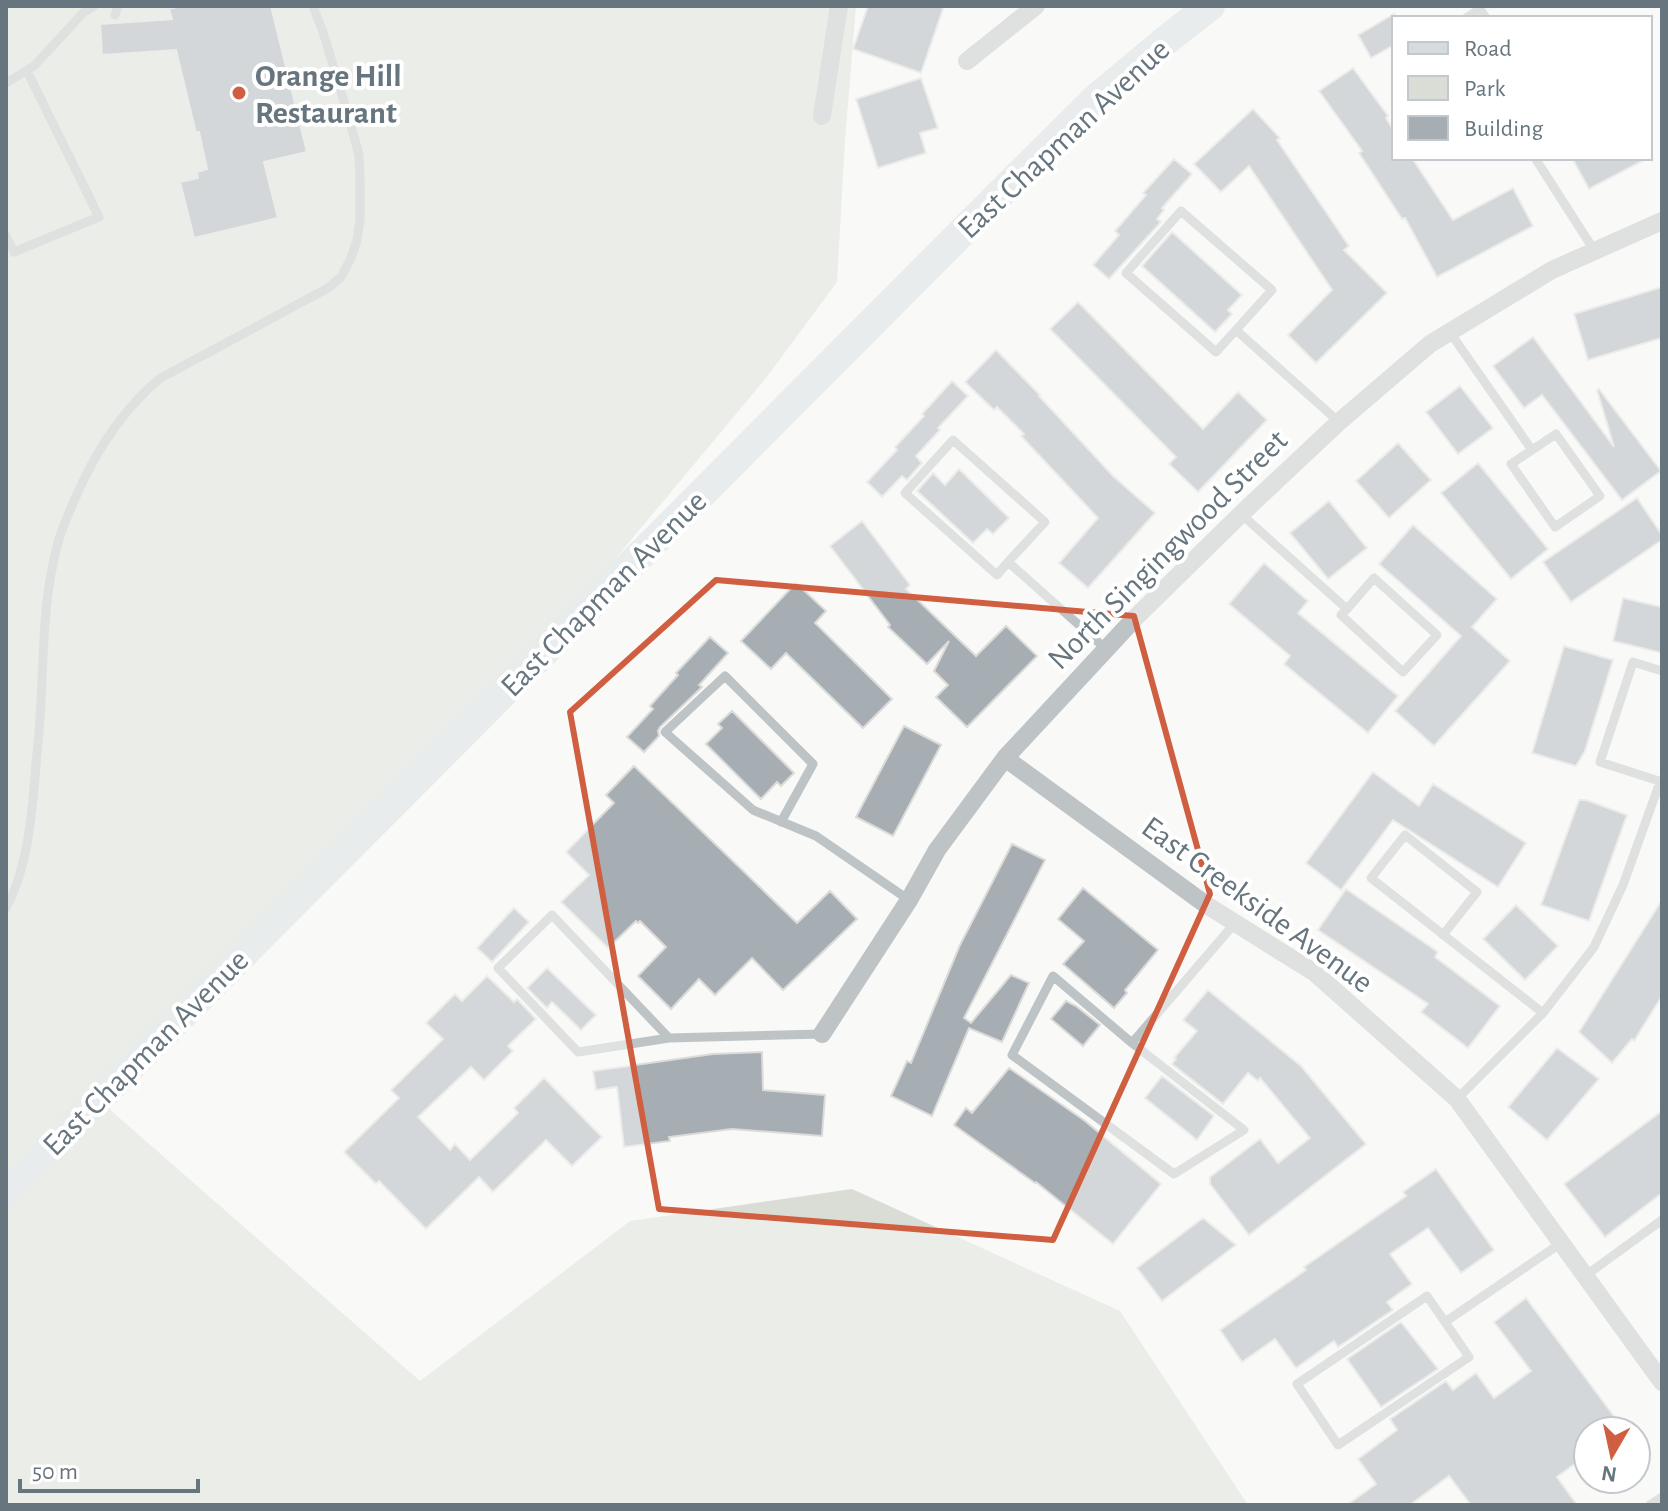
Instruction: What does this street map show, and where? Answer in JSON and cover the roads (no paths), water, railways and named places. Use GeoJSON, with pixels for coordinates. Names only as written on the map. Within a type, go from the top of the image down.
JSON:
{"type":"FeatureCollection","features":[{"type":"Feature","properties":{"kind":"main road","name":"East Chapman Avenue"},"geometry":{"type":"LineString","coordinates":[[6,1192],[1098,97],[1210,6]]}},
{"type":"Feature","properties":{"kind":"street"},"geometry":{"type":"LineString","coordinates":[[822,116],[839,6]]}},
{"type":"Feature","properties":{"kind":"street"},"geometry":{"type":"LineString","coordinates":[[967,61],[1036,6]]}},
{"type":"Feature","properties":{"kind":"street","name":"North Singingwood Street"},"geometry":{"type":"LineString","coordinates":[[822,1034],[909,900],[937,850],[1005,758],[1136,617],[1241,514],[1339,422],[1430,344],[1552,270],[1662,221]]}},
{"type":"Feature","properties":{"kind":"street","name":"East Creekside Avenue"},"geometry":{"type":"LineString","coordinates":[[1005,758],[1205,904],[1315,973],[1457,1099],[1662,1382]]}},
{"type":"Feature","properties":{"kind":"lane"},"geometry":{"type":"LineString","coordinates":[[6,83],[34,66],[83,13],[94,6]]}},
{"type":"Feature","properties":{"kind":"lane"},"geometry":{"type":"LineString","coordinates":[[6,908],[28,837],[52,565],[68,514],[94,459],[139,396],[159,379],[328,288],[341,277],[351,258],[360,220],[359,155],[313,6]]}},
{"type":"Feature","properties":{"kind":"lane"},"geometry":{"type":"LineString","coordinates":[[1469,16],[1480,9],[1485,16]]}},
{"type":"Feature","properties":{"kind":"lane"},"geometry":{"type":"LineString","coordinates":[[6,236],[14,252],[99,217],[27,71]]}},
{"type":"Feature","properties":{"kind":"lane"},"geometry":{"type":"LineString","coordinates":[[1536,160],[1594,250]]}},
{"type":"Feature","properties":{"kind":"lane"},"geometry":{"type":"LineString","coordinates":[[1181,211],[1272,290],[1236,330],[1216,352],[1126,273],[1181,211]]}},
{"type":"Feature","properties":{"kind":"lane"},"geometry":{"type":"LineString","coordinates":[[1236,330],[1339,422]]}},
{"type":"Feature","properties":{"kind":"lane"},"geometry":{"type":"LineString","coordinates":[[1449,331],[1532,450]]}},
{"type":"Feature","properties":{"kind":"lane"},"geometry":{"type":"LineString","coordinates":[[1556,434],[1600,496],[1555,527],[1511,464],[1532,450],[1556,434]]}},
{"type":"Feature","properties":{"kind":"lane"},"geometry":{"type":"LineString","coordinates":[[953,440],[1045,522],[1008,562],[997,575],[905,493],[953,440]]}},
{"type":"Feature","properties":{"kind":"lane"},"geometry":{"type":"LineString","coordinates":[[1241,514],[1347,609]]}},
{"type":"Feature","properties":{"kind":"lane"},"geometry":{"type":"LineString","coordinates":[[1008,562],[1106,649]]}},
{"type":"Feature","properties":{"kind":"lane"},"geometry":{"type":"LineString","coordinates":[[1374,578],[1437,635],[1403,672],[1341,615],[1347,609],[1374,578]]}},
{"type":"Feature","properties":{"kind":"lane"},"geometry":{"type":"LineString","coordinates":[[1457,1099],[1543,1013],[1594,947],[1623,885],[1661,782],[1600,762],[1633,662],[1662,671]]}},
{"type":"Feature","properties":{"kind":"lane"},"geometry":{"type":"LineString","coordinates":[[781,822],[813,764],[725,676],[665,732],[753,810],[781,822],[816,836],[909,900]]}},
{"type":"Feature","properties":{"kind":"lane"},"geometry":{"type":"LineString","coordinates":[[1443,935],[1477,892],[1405,835],[1371,878],[1443,935],[1543,1013]]}},
{"type":"Feature","properties":{"kind":"lane"},"geometry":{"type":"LineString","coordinates":[[669,1038],[552,915],[498,968],[578,1052],[669,1038],[822,1034]]}},
{"type":"Feature","properties":{"kind":"lane"},"geometry":{"type":"LineString","coordinates":[[1132,1043],[1235,923]]}},
{"type":"Feature","properties":{"kind":"lane"},"geometry":{"type":"LineString","coordinates":[[1053,976],[1132,1043],[1244,1130],[1174,1174],[1012,1055],[1053,976]]}},
{"type":"Feature","properties":{"kind":"lane"},"geometry":{"type":"LineString","coordinates":[[1585,1276],[1662,1220]]}},
{"type":"Feature","properties":{"kind":"lane"},"geometry":{"type":"LineString","coordinates":[[1445,1322],[1561,1243]]}},
{"type":"Feature","properties":{"kind":"lane"},"geometry":{"type":"LineString","coordinates":[[1427,1296],[1445,1322],[1469,1357],[1338,1445],[1297,1384],[1427,1296]]}},
{"type":"Feature","properties":{"kind":"lane"},"geometry":{"type":"LineString","coordinates":[[1650,1505],[1662,1497]]}},
{"type":"Feature","properties":{"kind":"place","name":"Orange Hill Restaurant"},"geometry":{"type":"Point","coordinates":[239,93]}}]}
